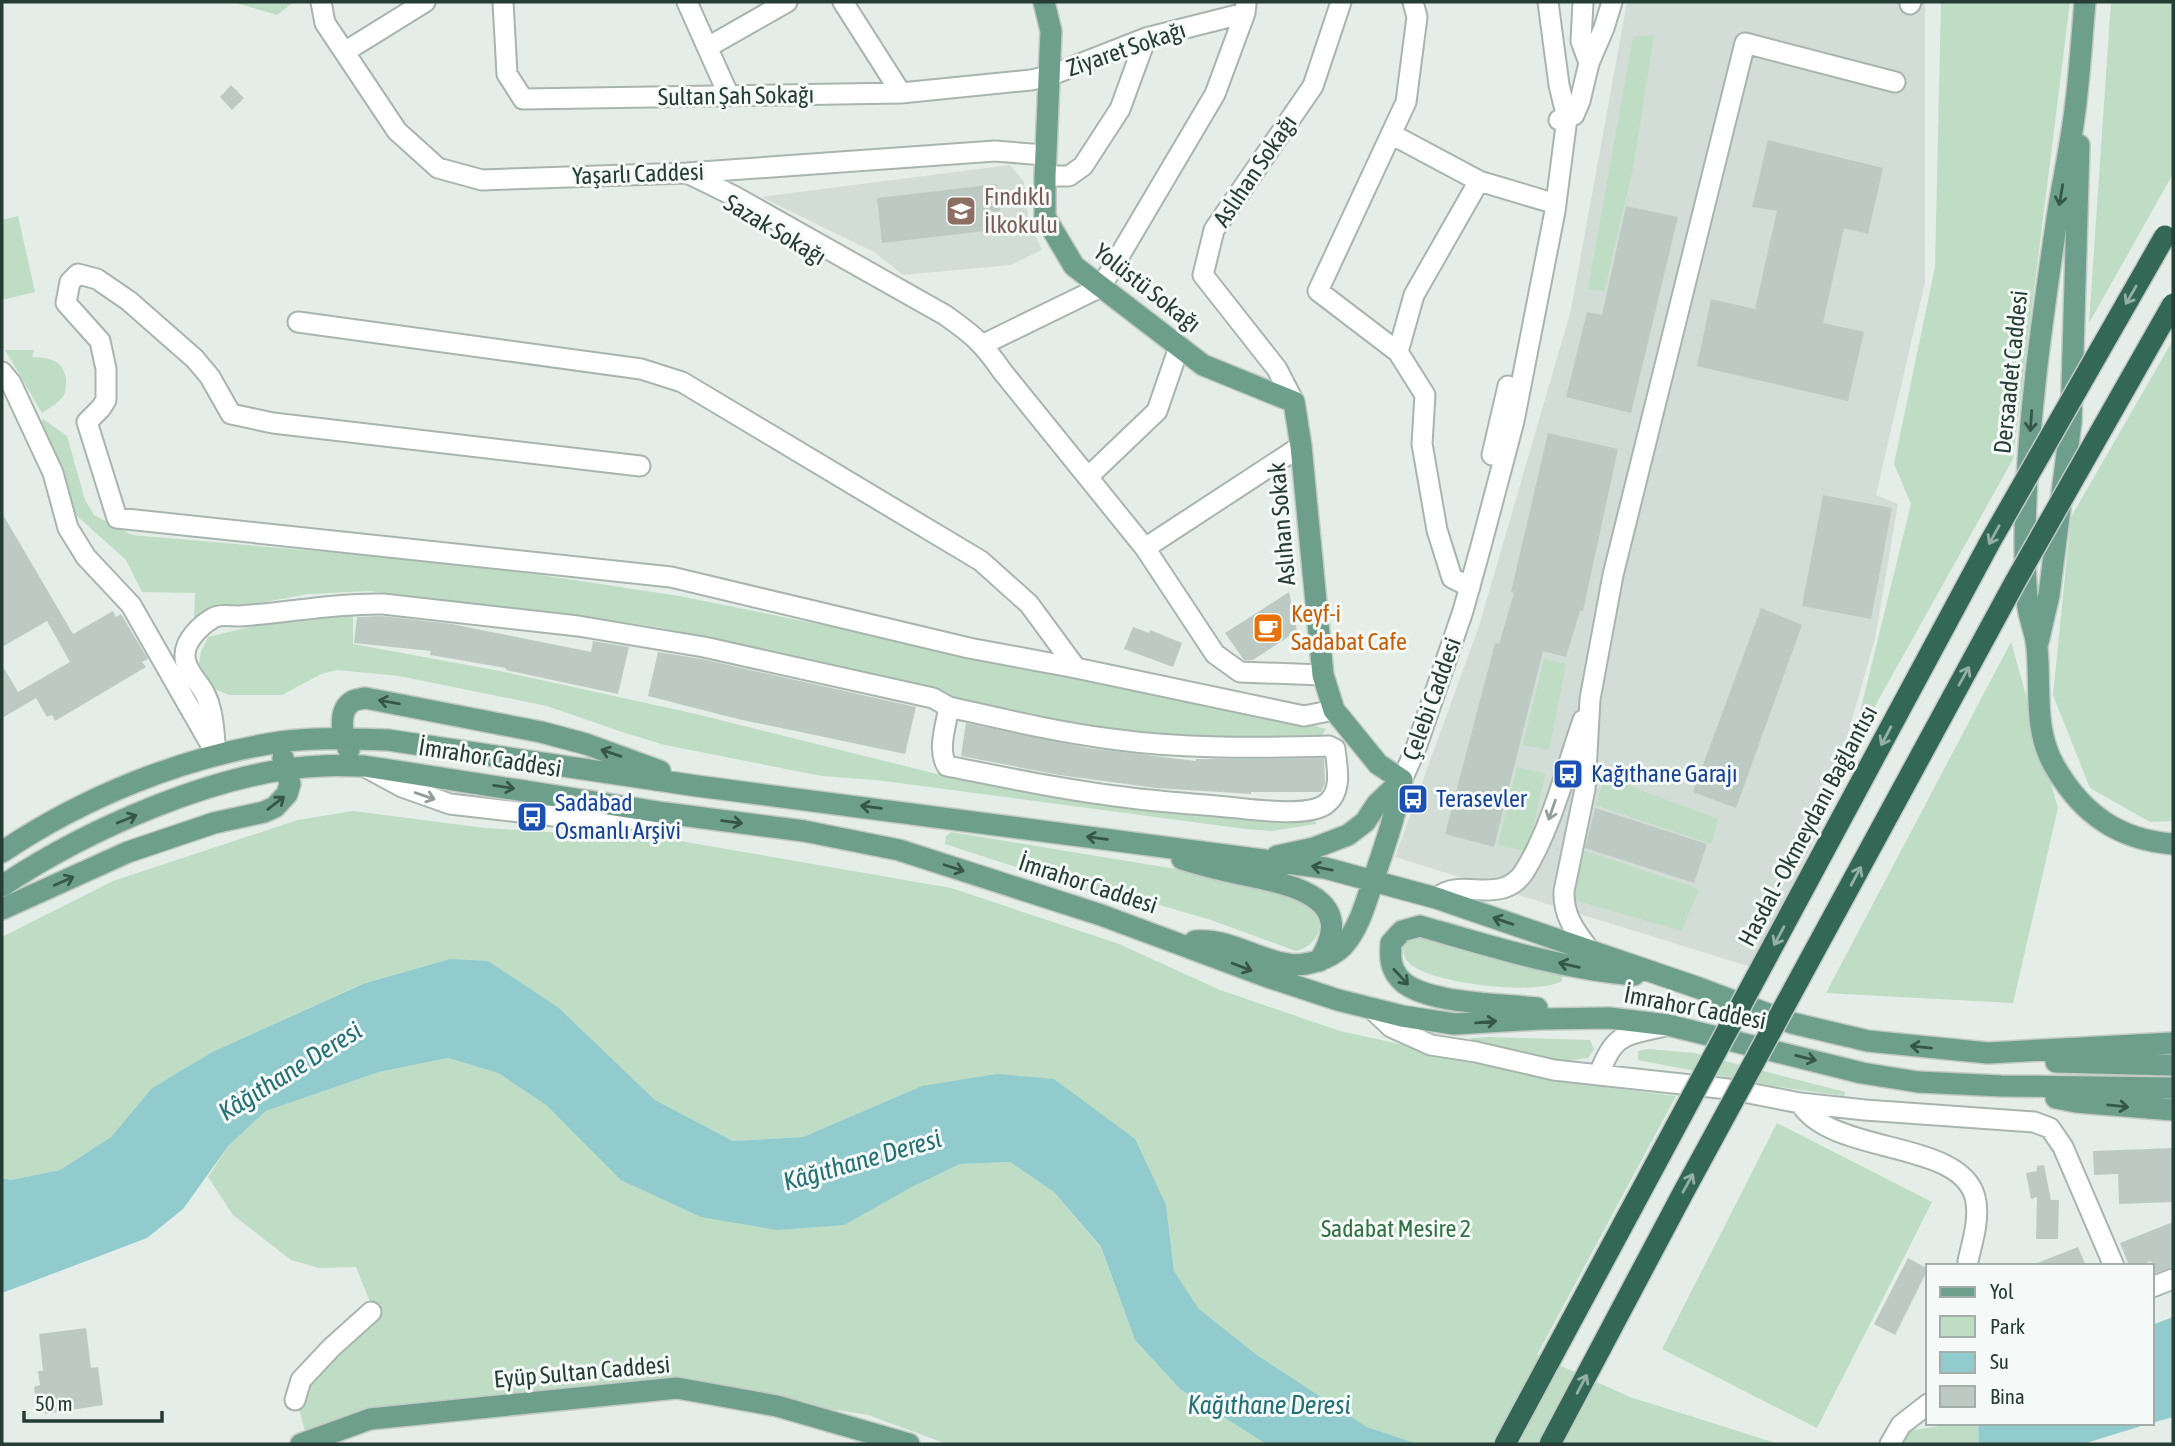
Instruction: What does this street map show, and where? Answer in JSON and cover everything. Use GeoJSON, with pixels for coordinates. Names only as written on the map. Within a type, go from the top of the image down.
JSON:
{"type":"FeatureCollection","features":[{"type":"Feature","properties":{"kind":"highway","name":"Hasdal - Okmeydanı Bağlantısı"},"geometry":{"type":"LineString","coordinates":[[1505,1444],[1990,542],[2165,236]]}},
{"type":"Feature","properties":{"kind":"highway"},"geometry":{"type":"LineString","coordinates":[[1550,1444],[1689,1181],[2015,582],[2173,304]]}},
{"type":"Feature","properties":{"kind":"main road","name":"Yolüstü Sokağı"},"geometry":{"type":"LineString","coordinates":[[1044,2],[1051,31],[1045,217],[1074,266],[1203,365],[1294,402]]}},
{"type":"Feature","properties":{"kind":"main road","name":"Dersaadet Caddesi"},"geometry":{"type":"LineString","coordinates":[[2085,2],[2076,104],[2047,284],[2032,408],[2028,469],[2025,539],[2028,606],[2037,648],[2039,713],[2043,737],[2054,766],[2094,816],[2116,831],[2151,842],[2173,844]]}},
{"type":"Feature","properties":{"kind":"main road","name":"Dersaadet Caddesi"},"geometry":{"type":"LineString","coordinates":[[2037,648],[2049,595],[2071,422],[2079,173],[2076,104]]}},
{"type":"Feature","properties":{"kind":"main road","name":"Aslıhan Sokak"},"geometry":{"type":"LineString","coordinates":[[1294,402],[1301,446],[1323,675],[1334,710],[1378,764],[1402,779]]}},
{"type":"Feature","properties":{"kind":"main road"},"geometry":{"type":"LineString","coordinates":[[364,766],[356,760],[344,739],[342,725],[346,708],[353,701],[365,698],[530,730],[586,744],[697,786]]}},
{"type":"Feature","properties":{"kind":"main road","name":"İmrahor Caddesi"},"geometry":{"type":"LineString","coordinates":[[2,852],[57,818],[116,790],[216,755],[310,739],[388,740],[697,786],[1325,868],[1436,898],[1792,1023],[1868,1041],[1989,1053],[2173,1043]]}},
{"type":"Feature","properties":{"kind":"main road"},"geometry":{"type":"LineString","coordinates":[[2,909],[128,852],[214,823],[275,807],[287,794],[290,784],[284,759],[272,744]]}},
{"type":"Feature","properties":{"kind":"main road","name":"İmrahor Caddesi"},"geometry":{"type":"LineString","coordinates":[[2,886],[46,858],[114,824],[167,803],[225,784],[286,770],[320,766],[364,766],[665,813],[804,831],[899,850],[1101,915],[1265,976],[1372,1009],[1454,1024],[1609,1017],[1668,1025],[1861,1073],[1918,1082],[2173,1088]]}},
{"type":"Feature","properties":{"kind":"main road"},"geometry":{"type":"LineString","coordinates":[[1265,859],[1314,848],[1348,835],[1365,822],[1377,804],[1402,779]]}},
{"type":"Feature","properties":{"kind":"main road"},"geometry":{"type":"LineString","coordinates":[[1179,943],[1202,940],[1224,944],[1287,964],[1299,965],[1319,961],[1343,946],[1366,905],[1386,845],[1402,779]]}},
{"type":"Feature","properties":{"kind":"main road"},"geometry":{"type":"LineString","coordinates":[[1140,844],[1204,866],[1282,883],[1318,898],[1331,916],[1333,927],[1331,939],[1319,961]]}},
{"type":"Feature","properties":{"kind":"main road"},"geometry":{"type":"LineString","coordinates":[[1609,1017],[1532,1007],[1475,1004],[1414,989],[1401,981],[1390,962],[1391,943],[1402,930],[1420,926],[1605,973],[1661,977]]}},
{"type":"Feature","properties":{"kind":"main road"},"geometry":{"type":"LineString","coordinates":[[1989,1053],[2066,1062],[2173,1065]]}},
{"type":"Feature","properties":{"kind":"main road"},"geometry":{"type":"LineString","coordinates":[[2003,1086],[2076,1102],[2173,1111]]}},
{"type":"Feature","properties":{"kind":"main road","name":"Eyüp Sultan Caddesi"},"geometry":{"type":"LineString","coordinates":[[301,1444],[370,1419],[677,1388],[778,1406],[909,1444]]}},
{"type":"Feature","properties":{"kind":"street","name":"Yaşarlı Caddesi"},"geometry":{"type":"LineString","coordinates":[[321,2],[325,23],[397,131],[438,168],[482,180],[687,173],[995,151],[1045,165],[1069,176],[1083,166],[1120,109],[1146,38]]}},
{"type":"Feature","properties":{"kind":"street"},"geometry":{"type":"LineString","coordinates":[[346,51],[425,2]]}},
{"type":"Feature","properties":{"kind":"street","name":"Sultan Şah Sokağı"},"geometry":{"type":"LineString","coordinates":[[503,2],[506,74],[523,99],[901,93],[1049,76]]}},
{"type":"Feature","properties":{"kind":"street"},"geometry":{"type":"LineString","coordinates":[[687,2],[729,96]]}},
{"type":"Feature","properties":{"kind":"street"},"geometry":{"type":"LineString","coordinates":[[708,47],[787,2]]}},
{"type":"Feature","properties":{"kind":"street"},"geometry":{"type":"LineString","coordinates":[[843,2],[901,93]]}},
{"type":"Feature","properties":{"kind":"street","name":"Aslıhan Sokağı"},"geometry":{"type":"LineString","coordinates":[[1294,402],[1277,369],[1203,275],[1214,230],[1312,86],[1341,2]]}},
{"type":"Feature","properties":{"kind":"street"},"geometry":{"type":"LineString","coordinates":[[1413,2],[1417,17],[1406,102],[1318,290],[1398,352],[1425,396],[1422,444],[1437,530],[1452,578],[1466,586]]}},
{"type":"Feature","properties":{"kind":"street","name":"Çelebi Caddesi"},"geometry":{"type":"LineString","coordinates":[[1537,2],[1561,119]]}},
{"type":"Feature","properties":{"kind":"street","name":"Çelebi Caddesi"},"geometry":{"type":"LineString","coordinates":[[1402,779],[1420,739],[1466,586],[1550,204],[1553,148],[1561,119],[1548,2]]}},
{"type":"Feature","properties":{"kind":"street"},"geometry":{"type":"LineString","coordinates":[[1583,2],[1581,41],[1588,63]]}},
{"type":"Feature","properties":{"kind":"street"},"geometry":{"type":"LineString","coordinates":[[1561,119],[1574,115],[1580,102],[1588,63],[1612,2]]}},
{"type":"Feature","properties":{"kind":"street"},"geometry":{"type":"LineString","coordinates":[[984,344],[1101,287],[1215,94],[1245,8]]}},
{"type":"Feature","properties":{"kind":"street","name":"Ziyaret Sokağı"},"geometry":{"type":"LineString","coordinates":[[1049,76],[1146,38],[1245,8]]}},
{"type":"Feature","properties":{"kind":"street"},"geometry":{"type":"LineString","coordinates":[[1591,952],[1569,922],[1563,905],[1585,789],[1590,699],[1612,575],[1745,43],[1895,82]]}},
{"type":"Feature","properties":{"kind":"street"},"geometry":{"type":"LineString","coordinates":[[1391,134],[1479,181],[1550,204]]}},
{"type":"Feature","properties":{"kind":"street","name":"Sazak Sokağı"},"geometry":{"type":"LineString","coordinates":[[687,173],[734,196],[945,315],[984,344],[1002,371],[1145,548],[1214,654],[1240,672],[1323,675]]}},
{"type":"Feature","properties":{"kind":"street"},"geometry":{"type":"LineString","coordinates":[[1398,352],[1413,295],[1479,181]]}},
{"type":"Feature","properties":{"kind":"street"},"geometry":{"type":"LineString","coordinates":[[640,466],[273,423],[231,414],[210,377],[195,359],[129,301],[97,279],[78,274],[70,282],[66,303],[100,341],[106,369],[106,400],[87,422],[117,518],[671,577],[969,648],[1304,716],[1334,710]]}},
{"type":"Feature","properties":{"kind":"street"},"geometry":{"type":"LineString","coordinates":[[298,322],[641,369],[682,382],[981,561],[1029,604],[1076,668]]}},
{"type":"Feature","properties":{"kind":"street"},"geometry":{"type":"LineString","coordinates":[[1088,477],[1157,411],[1179,346]]}},
{"type":"Feature","properties":{"kind":"street"},"geometry":{"type":"LineString","coordinates":[[2,372],[11,383],[53,473],[68,528],[86,558],[131,605],[216,755]]}},
{"type":"Feature","properties":{"kind":"street"},"geometry":{"type":"LineString","coordinates":[[1145,548],[1301,446]]}},
{"type":"Feature","properties":{"kind":"street"},"geometry":{"type":"LineString","coordinates":[[216,755],[211,712],[205,694],[184,656],[188,642],[199,629],[215,616],[239,616],[352,603],[566,625],[704,647],[933,698],[949,707],[1111,739],[1185,746],[1329,746],[1335,749],[1337,789],[1333,798],[1324,806],[1310,810],[1269,810],[1130,798],[1030,783],[947,766],[943,759],[943,739],[949,707]]}},
{"type":"Feature","properties":{"kind":"street"},"geometry":{"type":"LineString","coordinates":[[1436,898],[1447,890],[1504,888],[1515,883],[1524,873],[1546,825],[1590,699]]}},
{"type":"Feature","properties":{"kind":"street"},"geometry":{"type":"LineString","coordinates":[[1372,1009],[1391,1027],[1431,1045],[1476,1052],[1553,1070],[1728,1089],[1800,1103],[2034,1122],[2050,1128],[2063,1147],[2113,1264]]}},
{"type":"Feature","properties":{"kind":"street"},"geometry":{"type":"LineString","coordinates":[[1599,1075],[1608,1051],[1621,1037],[1668,1025]]}},
{"type":"Feature","properties":{"kind":"street"},"geometry":{"type":"LineString","coordinates":[[1800,1103],[1815,1122],[1829,1129],[1894,1147],[1948,1166],[1969,1184],[1976,1202],[1976,1213],[1968,1261]]}},
{"type":"Feature","properties":{"kind":"street"},"geometry":{"type":"LineString","coordinates":[[2154,1286],[2173,1279]]}},
{"type":"Feature","properties":{"kind":"street"},"geometry":{"type":"LineString","coordinates":[[295,1400],[301,1380],[371,1312]]}},
{"type":"Feature","properties":{"kind":"street"},"geometry":{"type":"LineString","coordinates":[[1890,1444],[1901,1425],[1926,1406]]}},
{"type":"Feature","properties":{"kind":"shaded area"},"geometry":{"type":"Polygon","coordinates":[[[1627,2],[1925,2],[1925,282],[1876,495],[1898,504],[1875,639],[1821,827],[1751,967],[1395,857],[1479,626],[1571,310],[1627,2]]]}},
{"type":"Feature","properties":{"kind":"shaded area"},"geometry":{"type":"Polygon","coordinates":[[[1010,165],[1024,182],[1029,222],[1042,250],[1011,265],[903,275],[874,252],[761,197],[1010,165]]]}},
{"type":"Feature","properties":{"kind":"green space"},"geometry":{"type":"Polygon","coordinates":[[[233,2],[294,2],[277,15],[233,2]]]}},
{"type":"Feature","properties":{"kind":"green space"},"geometry":{"type":"Polygon","coordinates":[[[1941,2],[2070,2],[2013,459],[1851,749],[1911,504],[1894,464],[1935,267],[1941,2]]]}},
{"type":"Feature","properties":{"kind":"green space"},"geometry":{"type":"Polygon","coordinates":[[[2111,2],[2173,2],[2173,174],[2089,323],[2111,2]]]}},
{"type":"Feature","properties":{"kind":"green space"},"geometry":{"type":"Polygon","coordinates":[[[1654,35],[1633,169],[1604,291],[1588,289],[1633,37],[1654,35]]]}},
{"type":"Feature","properties":{"kind":"green space"},"geometry":{"type":"Polygon","coordinates":[[[18,216],[35,292],[2,300],[2,220],[18,216]]]}},
{"type":"Feature","properties":{"kind":"green space"},"geometry":{"type":"Polygon","coordinates":[[[2173,340],[2173,821],[2150,822],[2090,788],[2053,695],[2071,517],[2173,340]]]}},
{"type":"Feature","properties":{"kind":"green space"},"geometry":{"type":"Polygon","coordinates":[[[5,350],[34,350],[32,357],[49,359],[62,367],[66,379],[62,398],[42,413],[5,350]]]}},
{"type":"Feature","properties":{"kind":"green space"},"geometry":{"type":"Polygon","coordinates":[[[43,419],[67,436],[85,500],[94,515],[132,535],[475,565],[679,596],[1290,719],[1326,729],[1321,737],[1198,739],[1133,732],[957,699],[914,683],[657,627],[370,591],[308,594],[210,612],[194,618],[195,593],[142,592],[126,560],[68,508],[36,429],[43,419]]]}},
{"type":"Feature","properties":{"kind":"green space"},"geometry":{"type":"Polygon","coordinates":[[[353,611],[353,644],[500,671],[696,714],[953,778],[1247,817],[1315,819],[1316,824],[1272,831],[1245,829],[876,780],[822,776],[665,745],[547,706],[399,676],[337,670],[321,674],[282,695],[230,695],[214,689],[199,663],[208,637],[287,618],[353,611]]]}},
{"type":"Feature","properties":{"kind":"green space"},"geometry":{"type":"Polygon","coordinates":[[[2011,642],[2058,808],[2013,1003],[1826,993],[2011,642]]]}},
{"type":"Feature","properties":{"kind":"green space"},"geometry":{"type":"Polygon","coordinates":[[[1544,659],[1566,664],[1549,750],[1523,745],[1544,659]]]}},
{"type":"Feature","properties":{"kind":"green space"},"geometry":{"type":"Polygon","coordinates":[[[1517,767],[1545,774],[1528,852],[1498,845],[1517,767]]]}},
{"type":"Feature","properties":{"kind":"green space"},"geometry":{"type":"Polygon","coordinates":[[[1605,777],[1718,819],[1711,844],[1595,805],[1605,777]]]}},
{"type":"Feature","properties":{"kind":"green space","name":"Sadabat Mesire 2"},"geometry":{"type":"Polygon","coordinates":[[[353,811],[485,828],[674,840],[951,888],[1119,944],[1220,990],[1340,1031],[1588,1085],[1676,1096],[1537,1355],[1630,1397],[1779,1444],[1418,1444],[1367,1427],[1257,1355],[1199,1309],[1174,1271],[1166,1205],[922,1086],[803,1137],[733,1141],[655,1100],[559,1008],[450,959],[364,983],[212,1052],[152,1088],[111,1137],[60,1170],[11,1180],[2,1178],[2,937],[113,881],[298,820],[353,811]]]}},
{"type":"Feature","properties":{"kind":"green space"},"geometry":{"type":"Polygon","coordinates":[[[951,832],[1188,871],[1303,899],[1319,916],[1318,934],[1312,943],[1296,951],[1211,920],[1156,904],[1135,906],[945,844],[946,836],[951,832]]]}},
{"type":"Feature","properties":{"kind":"green space"},"geometry":{"type":"Polygon","coordinates":[[[1582,850],[1699,889],[1682,931],[1574,900],[1582,850]]]}},
{"type":"Feature","properties":{"kind":"green space"},"geometry":{"type":"Polygon","coordinates":[[[1412,935],[1563,973],[1562,981],[1531,987],[1508,987],[1459,982],[1437,976],[1419,970],[1406,960],[1403,942],[1412,935]]]}},
{"type":"Feature","properties":{"kind":"green space"},"geometry":{"type":"Polygon","coordinates":[[[1472,1038],[1590,1040],[1594,1049],[1588,1058],[1557,1062],[1467,1042],[1472,1038]]]}},
{"type":"Feature","properties":{"kind":"green space"},"geometry":{"type":"Polygon","coordinates":[[[1648,1049],[1694,1053],[1845,1092],[1844,1096],[1772,1086],[1638,1060],[1638,1051],[1648,1049]]]}},
{"type":"Feature","properties":{"kind":"green space"},"geometry":{"type":"Polygon","coordinates":[[[448,1058],[498,1073],[546,1105],[621,1179],[910,1188],[960,1164],[1010,1162],[1054,1192],[1101,1248],[1135,1340],[1180,1389],[1266,1444],[947,1444],[868,1415],[670,1383],[307,1439],[297,1401],[305,1382],[373,1309],[356,1267],[319,1268],[291,1260],[233,1215],[208,1177],[229,1145],[266,1111],[379,1072],[448,1058]]]}},
{"type":"Feature","properties":{"kind":"green space"},"geometry":{"type":"Polygon","coordinates":[[[1777,1123],[1932,1202],[1817,1428],[1662,1349],[1777,1123]]]}},
{"type":"Feature","properties":{"kind":"green space"},"geometry":{"type":"Polygon","coordinates":[[[1946,1425],[1978,1425],[1979,1444],[1899,1444],[1901,1432],[1946,1425]]]}},
{"type":"Feature","properties":{"kind":"water"},"geometry":{"type":"Polygon","coordinates":[[[450,959],[488,961],[559,1008],[655,1100],[733,1141],[803,1137],[922,1086],[997,1074],[1054,1079],[1135,1139],[1166,1205],[1174,1271],[1199,1309],[1257,1355],[1367,1427],[1418,1444],[1266,1444],[1180,1389],[1135,1340],[1101,1247],[1054,1192],[1010,1162],[960,1164],[844,1225],[777,1230],[701,1217],[621,1180],[546,1105],[498,1073],[448,1058],[379,1072],[266,1111],[229,1145],[183,1209],[147,1238],[2,1293],[2,1178],[11,1180],[60,1170],[111,1137],[152,1088],[212,1052],[365,983],[450,959]]]}},
{"type":"Feature","properties":{"kind":"water"},"geometry":{"type":"Polygon","coordinates":[[[2173,1317],[2173,1417],[2154,1422],[2154,1324],[2173,1317]]]}},
{"type":"Feature","properties":{"kind":"water"},"geometry":{"type":"Polygon","coordinates":[[[1978,1425],[2145,1425],[2083,1444],[1979,1444],[1978,1425]]]}},
{"type":"Feature","properties":{"kind":"building"},"geometry":{"type":"Polygon","coordinates":[[[231,85],[244,98],[232,110],[220,97],[231,85]]]}},
{"type":"Feature","properties":{"kind":"building"},"geometry":{"type":"Polygon","coordinates":[[[1768,140],[1883,168],[1868,234],[1844,228],[1823,323],[1864,332],[1848,401],[1697,366],[1711,299],[1755,309],[1777,211],[1752,207],[1768,140]]]}},
{"type":"Feature","properties":{"kind":"building"},"geometry":{"type":"Polygon","coordinates":[[[997,184],[1000,211],[991,212],[993,230],[882,243],[877,198],[997,184]]]}},
{"type":"Feature","properties":{"kind":"building"},"geometry":{"type":"Polygon","coordinates":[[[1626,206],[1678,217],[1631,413],[1566,397],[1587,312],[1602,315],[1626,206]]]}},
{"type":"Feature","properties":{"kind":"building"},"geometry":{"type":"Polygon","coordinates":[[[1548,433],[1618,449],[1583,611],[1580,611],[1566,657],[1543,651],[1494,847],[1445,834],[1495,643],[1499,644],[1514,593],[1511,592],[1548,433]]]}},
{"type":"Feature","properties":{"kind":"building"},"geometry":{"type":"Polygon","coordinates":[[[1823,495],[1892,508],[1871,619],[1802,606],[1823,495]]]}},
{"type":"Feature","properties":{"kind":"building"},"geometry":{"type":"Polygon","coordinates":[[[2,513],[73,634],[113,611],[116,617],[121,614],[148,659],[142,662],[146,667],[55,721],[52,715],[47,717],[36,698],[2,718],[2,665],[18,692],[70,662],[47,621],[2,647],[2,513]]]}},
{"type":"Feature","properties":{"kind":"building"},"geometry":{"type":"Polygon","coordinates":[[[1289,592],[1297,631],[1253,660],[1244,660],[1225,633],[1289,592]]]}},
{"type":"Feature","properties":{"kind":"building"},"geometry":{"type":"Polygon","coordinates":[[[1761,608],[1802,625],[1736,808],[1693,792],[1761,608]]]}},
{"type":"Feature","properties":{"kind":"building"},"geometry":{"type":"Polygon","coordinates":[[[382,616],[452,624],[591,652],[593,641],[629,647],[618,694],[506,668],[430,655],[431,651],[354,643],[357,617],[382,616]]]}},
{"type":"Feature","properties":{"kind":"building"},"geometry":{"type":"Polygon","coordinates":[[[1133,627],[1149,633],[1150,630],[1182,643],[1173,667],[1124,649],[1133,627]]]}},
{"type":"Feature","properties":{"kind":"building"},"geometry":{"type":"Polygon","coordinates":[[[658,652],[702,659],[916,707],[905,754],[738,719],[648,696],[658,652]]]}},
{"type":"Feature","properties":{"kind":"building"},"geometry":{"type":"Polygon","coordinates":[[[966,723],[1088,748],[1196,761],[1324,758],[1325,783],[1321,792],[1251,794],[1156,788],[1059,775],[961,756],[966,723]]]}},
{"type":"Feature","properties":{"kind":"building"},"geometry":{"type":"Polygon","coordinates":[[[1595,808],[1707,844],[1694,883],[1585,848],[1595,808]]]}},
{"type":"Feature","properties":{"kind":"building"},"geometry":{"type":"Polygon","coordinates":[[[2173,1148],[2173,1202],[2119,1204],[2118,1174],[2094,1175],[2093,1151],[2173,1148]]]}},
{"type":"Feature","properties":{"kind":"building"},"geometry":{"type":"Polygon","coordinates":[[[2044,1165],[2051,1200],[2059,1200],[2058,1239],[2036,1239],[2037,1197],[2031,1199],[2026,1173],[2037,1171],[2037,1166],[2044,1165]]]}},
{"type":"Feature","properties":{"kind":"building"},"geometry":{"type":"Polygon","coordinates":[[[2173,1222],[2173,1267],[2155,1273],[2151,1261],[2128,1264],[2120,1243],[2173,1222]]]}},
{"type":"Feature","properties":{"kind":"building"},"geometry":{"type":"Polygon","coordinates":[[[2078,1247],[2085,1264],[2035,1264],[2078,1247]]]}},
{"type":"Feature","properties":{"kind":"building"},"geometry":{"type":"Polygon","coordinates":[[[1908,1258],[1926,1268],[1926,1273],[1895,1335],[1874,1324],[1908,1258]]]}},
{"type":"Feature","properties":{"kind":"building"},"geometry":{"type":"Polygon","coordinates":[[[86,1328],[91,1368],[98,1367],[103,1405],[45,1414],[43,1403],[36,1404],[34,1387],[40,1385],[38,1371],[43,1371],[39,1334],[86,1328]]]}},
{"type":"Feature","properties":{"kind":"place","name":"Fındıklı İlkokulu"},"geometry":{"type":"Point","coordinates":[961,211]}},
{"type":"Feature","properties":{"kind":"place","name":"Keyf-i Sadabat Cafe"},"geometry":{"type":"Point","coordinates":[1268,628]}},
{"type":"Feature","properties":{"kind":"place","name":"Kağıthane Garajı"},"geometry":{"type":"Point","coordinates":[1568,774]}},
{"type":"Feature","properties":{"kind":"place","name":"Terasevler"},"geometry":{"type":"Point","coordinates":[1413,799]}},
{"type":"Feature","properties":{"kind":"place","name":"Sadabad Osmanlı Arşivi"},"geometry":{"type":"Point","coordinates":[532,817]}},
{"type":"Feature","properties":{"kind":"water label","name":"Kâğıthane Deresi"},"geometry":{"type":"Point","coordinates":[290,1071]}},
{"type":"Feature","properties":{"kind":"water label","name":"Kâğıthane Deresi"},"geometry":{"type":"Point","coordinates":[862,1160]}},
{"type":"Feature","properties":{"kind":"water label","name":"Kağıthane Deresi"},"geometry":{"type":"Point","coordinates":[1269,1405]}}]}
